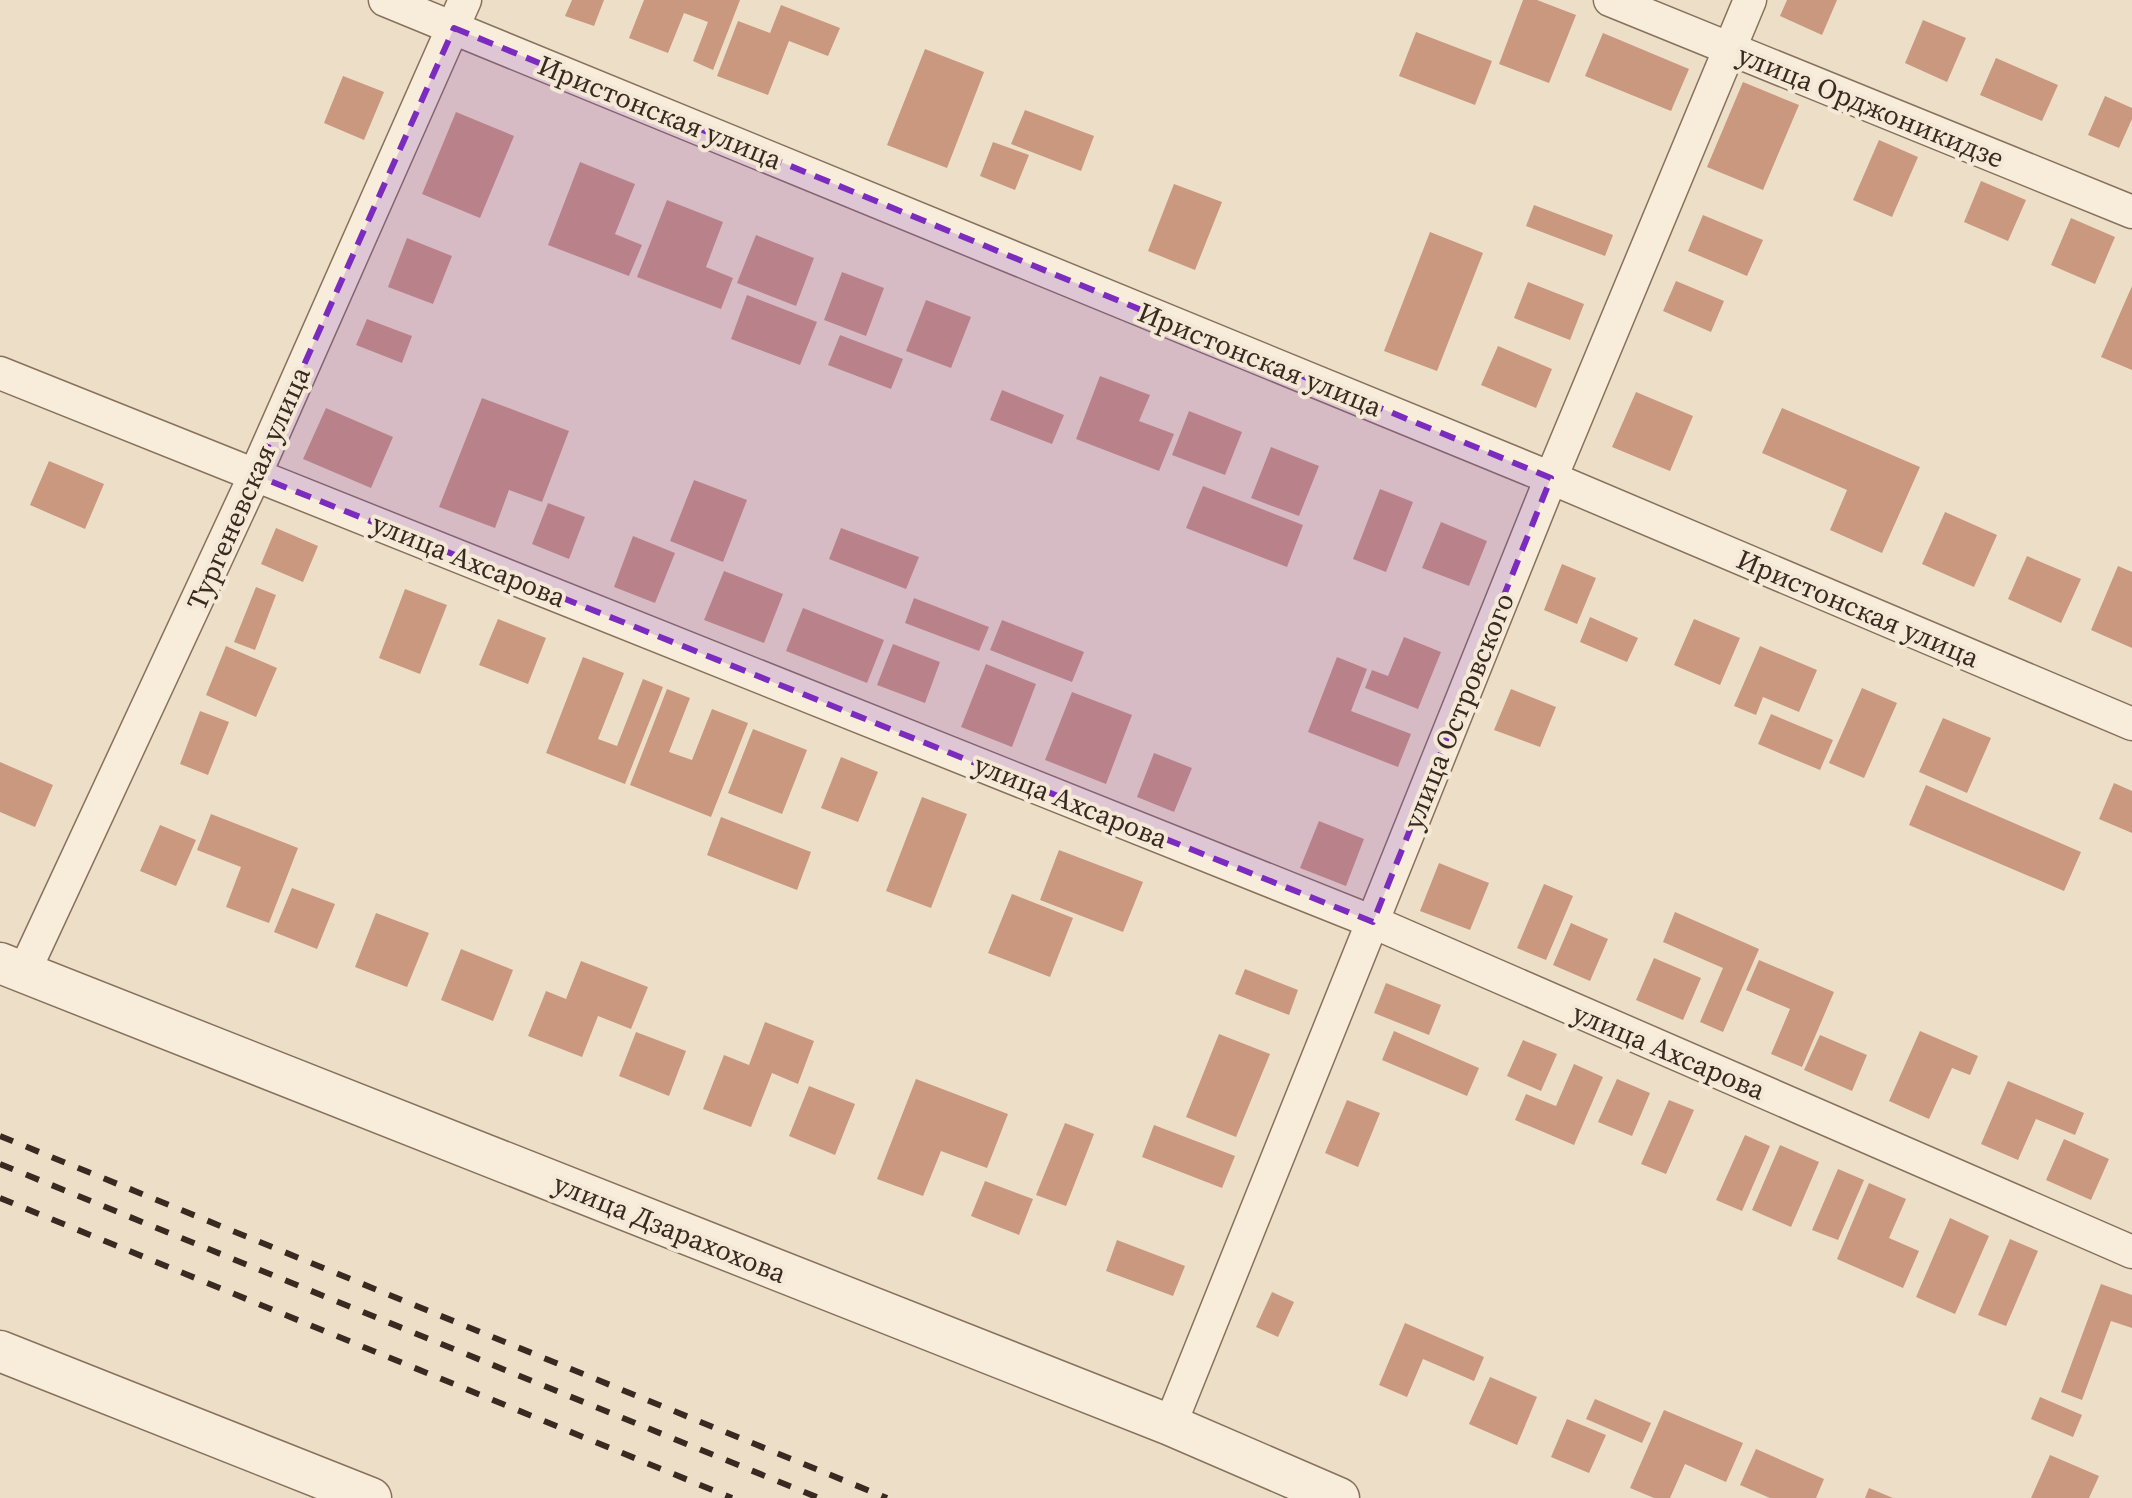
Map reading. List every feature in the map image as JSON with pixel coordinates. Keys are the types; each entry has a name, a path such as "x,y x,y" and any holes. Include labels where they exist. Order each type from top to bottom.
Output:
{"street":[{"name":"Иристонская улица","path":"385,0 460,14 2132,724"},
{"name":"улица Орджоникидзе","path":"1610,0 2132,212"},
{"name":"улица Островского","path":"1170,1425 1551,478 1750,0"},
{"name":"Тургеневская улица","path":"12,968 255,475 460,14"},
{"name":"улица Ахсарова","path":"0,373 1373,922 2132,1252"},
{"name":"улица Дзарахохова","path":"12,968 1170,1425 1339,1498"},
{"path":"0,1351 371,1498"}],"highlighted area":[{"path":"454,28 1551,478 1373,922 255,475"}],"building":[{"path":"572,0 604,0 594,26 565,16"},
{"path":"644,0 740,0 713,70 693,61 708,22 684,13 668,53 629,38"},
{"path":"1523,0 1537,0 1576,15 1549,83 1499,64"},
{"path":"1787,0 1837,0 1822,35 1780,16"},
{"path":"781,5 840,28 828,56 789,41 768,95 717,76 738,21 770,33"},
{"path":"1923,20 1966,38 1947,82 1905,63"},
{"path":"1416,32 1492,61 1475,105 1399,76"},
{"path":"1603,33 1689,69 1671,111 1585,76"},
{"path":"925,49 984,72 947,168 887,145"},
{"path":"1996,58 2058,85 2042,121 1980,95"},
{"path":"343,76 384,92 364,140 324,123"},
{"path":"1743,82 1799,105 1763,190 1707,167"},
{"path":"2105,96 2132,108 2132,119 2119,148 2088,135"},
{"path":"1025,110 1094,136 1081,171 1011,144"},
{"path":"456,112 514,136 480,218 422,194"},
{"path":"1879,140 1918,157 1892,217 1853,200"},
{"path":"993,142 1029,155 1015,190 980,176"},
{"path":"580,162 635,184 615,234 642,245 629,276 548,245"},
{"path":"1981,181 2026,200 2008,241 1964,222"},
{"path":"1174,184 1222,202 1195,270 1148,251"},
{"path":"667,200 723,222 706,267 733,278 721,309 637,277"},
{"path":"1534,205 1613,235 1605,256 1526,226"},
{"path":"1703,215 1763,240 1747,276 1688,251"},
{"path":"2071,218 2115,237 2095,284 2051,265"},
{"path":"1430,232 1483,253 1437,371 1384,351"},
{"path":"756,235 814,258 796,306 737,283"},
{"path":"407,238 452,256 433,304 388,287"},
{"path":"842,272 884,288 866,336 824,320"},
{"path":"1676,281 1724,301 1711,332 1663,311"},
{"path":"1528,282 1584,304 1570,340 1514,318"},
{"path":"2132,286 2132,370 2101,357"},
{"path":"747,295 817,322 800,365 731,339"},
{"path":"926,300 971,317 951,368 906,351"},
{"path":"367,319 412,336 402,363 356,345"},
{"path":"840,335 903,359 891,389 828,365"},
{"path":"1498,346 1552,369 1536,408 1481,385"},
{"path":"1100,376 1150,395 1139,421 1174,434 1159,471 1076,439"},
{"path":"1002,390 1064,415 1052,444 990,420"},
{"path":"1636,392 1693,416 1670,471 1612,447"},
{"path":"482,398 569,431 542,502 509,490 495,528 439,507"},
{"path":"326,408 393,437 371,488 303,459"},
{"path":"1782,408 1920,467 1882,553 1830,530 1847,490 1762,453"},
{"path":"1189,411 1242,432 1225,475 1172,455"},
{"path":"1271,447 1319,466 1299,516 1251,498"},
{"path":"49,461 104,484 85,529 30,505"},
{"path":"694,480 747,500 723,562 670,541"},
{"path":"1203,486 1303,525 1287,567 1186,528"},
{"path":"1380,489 1413,502 1386,572 1353,559"},
{"path":"548,503 585,517 569,559 532,544"},
{"path":"1945,512 1997,535 1974,587 1922,564"},
{"path":"1441,522 1487,541 1469,586 1422,568"},
{"path":"276,528 318,546 303,582 261,564"},
{"path":"841,528 919,557 906,589 829,559"},
{"path":"633,536 675,553 655,603 614,587"},
{"path":"2027,556 2081,579 2061,623 2008,599"},
{"path":"1562,564 1596,578 1577,624 1544,610"},
{"path":"2118,566 2132,572 2132,648 2091,630"},
{"path":"724,571 783,594 764,643 704,620"},
{"path":"256,587 276,595 255,650 234,642"},
{"path":"405,589 447,605 420,674 379,658"},
{"path":"914,598 989,627 979,651 905,623"},
{"path":"803,608 884,640 867,683 786,651"},
{"path":"1590,617 1638,638 1627,662 1580,642"},
{"path":"498,619 546,638 528,684 479,665"},
{"path":"1694,619 1740,638 1720,685 1674,665"},
{"path":"1002,620 1084,652 1072,682 990,650"},
{"path":"1404,637 1441,652 1418,709 1365,688 1372,670 1388,676"},
{"path":"893,644 940,662 925,703 877,685"},
{"path":"226,646 277,668 256,717 206,695"},
{"path":"1760,646 1817,670 1799,712 1763,697 1756,715 1734,706"},
{"path":"583,657 624,673 598,739 617,746 643,679 663,687 625,784 546,753"},
{"path":"1337,657 1367,669 1351,711 1411,734 1398,767 1308,732"},
{"path":"986,664 1036,684 1012,747 961,727"},
{"path":"1862,688 1897,703 1864,778 1829,763"},
{"path":"667,689 690,698 669,752 692,760 712,709 748,723 711,817 630,785"},
{"path":"1511,689 1556,707 1540,747 1494,730"},
{"path":"1072,692 1132,715 1106,784 1045,760"},
{"path":"200,711 229,722 208,775 180,764"},
{"path":"1771,714 1833,740 1820,770 1758,744"},
{"path":"1943,718 1991,738 1967,793 1919,772"},
{"path":"753,729 807,750 782,814 728,793"},
{"path":"1154,753 1192,768 1174,812 1137,797"},
{"path":"841,757 878,772 858,822 821,808"},
{"path":"0,762 53,785 35,827 0,812"},
{"path":"2114,783 2132,791 2132,833 2099,819"},
{"path":"1926,785 2081,852 2064,891 1909,825"},
{"path":"922,797 967,814 931,908 886,891"},
{"path":"211,814 298,848 269,923 226,907 241,867 197,850"},
{"path":"721,817 811,852 797,890 707,855"},
{"path":"1319,821 1364,839 1346,886 1300,868"},
{"path":"160,825 196,840 176,886 140,871"},
{"path":"1059,850 1143,882 1123,932 1040,900"},
{"path":"1439,863 1489,883 1470,930 1420,911"},
{"path":"1544,884 1573,896 1546,960 1517,948"},
{"path":"292,888 335,904 317,949 274,932"},
{"path":"1012,894 1073,918 1050,977 988,953"},
{"path":"1675,912 1759,949 1723,1032 1700,1022 1723,968 1663,942"},
{"path":"376,913 429,933 407,987 355,967"},
{"path":"1571,923 1608,939 1590,981 1553,965"},
{"path":"461,949 513,970 493,1021 441,1000"},
{"path":"1654,958 1701,978 1683,1020 1636,1000"},
{"path":"1759,960 1834,992 1802,1067 1771,1054 1790,1009 1746,990"},
{"path":"581,961 648,987 631,1029 598,1016 582,1057 528,1036 546,991 566,999"},
{"path":"1245,969 1298,990 1289,1015 1235,994"},
{"path":"1386,983 1441,1005 1429,1035 1374,1013"},
{"path":"765,1022 814,1041 798,1084 772,1073 751,1127 703,1109 724,1055 749,1065"},
{"path":"1394,1031 1479,1068 1467,1096 1382,1060"},
{"path":"1920,1031 1978,1056 1970,1075 1952,1068 1929,1119 1889,1101"},
{"path":"636,1032 686,1051 669,1096 619,1076"},
{"path":"1219,1034 1270,1054 1236,1137 1186,1117"},
{"path":"1820,1035 1867,1055 1852,1091 1804,1070"},
{"path":"1523,1040 1557,1054 1541,1091 1507,1076"},
{"path":"1574,1064 1603,1077 1574,1145 1515,1120 1526,1094 1556,1106"},
{"path":"916,1079 1008,1114 987,1168 941,1151 923,1196 877,1179"},
{"path":"1617,1079 1650,1093 1632,1136 1598,1122"},
{"path":"2008,1081 2084,1113 2075,1135 2036,1119 2018,1160 1981,1144"},
{"path":"809,1086 855,1104 835,1155 789,1136"},
{"path":"1347,1100 1380,1113 1358,1167 1325,1153"},
{"path":"1669,1100 1694,1110 1666,1174 1641,1164"},
{"path":"1065,1123 1094,1134 1066,1206 1036,1195"},
{"path":"1154,1125 1235,1156 1222,1188 1142,1157"},
{"path":"1745,1135 1770,1146 1742,1211 1716,1200"},
{"path":"2064,1139 2109,1159 2091,1200 2046,1180"},
{"path":"1780,1145 1819,1162 1791,1227 1752,1210"},
{"path":"1838,1169 1864,1180 1838,1240 1812,1230"},
{"path":"985,1181 1033,1199 1019,1235 971,1216"},
{"path":"1869,1183 1906,1199 1889,1238 1919,1251 1903,1288 1837,1259"},
{"path":"1950,1218 1989,1236 1955,1314 1916,1297"},
{"path":"2010,1239 2038,1251 2006,1326 1978,1315"},
{"path":"1117,1240 1185,1266 1173,1296 1106,1271"},
{"path":"2101,1284 2132,1295 2132,1328 2111,1321 2082,1400 2061,1392"},
{"path":"1272,1292 1294,1302 1278,1337 1256,1327"},
{"path":"1405,1323 1484,1357 1474,1381 1423,1359 1407,1397 1379,1385"},
{"path":"1490,1377 1537,1397 1517,1445 1469,1424"},
{"path":"2040,1397 2082,1415 2073,1437 2031,1419"},
{"path":"1595,1399 1651,1423 1642,1443 1586,1419"},
{"path":"1664,1410 1743,1443 1726,1482 1685,1464 1670,1498 1654,1498 1630,1488"},
{"path":"1567,1419 1606,1435 1589,1473 1551,1457"},
{"path":"1756,1449 1824,1479 1816,1498 1770,1498 1740,1485"},
{"path":"2050,1455 2099,1476 2089,1498 2031,1498"},
{"path":"1869,1488 1893,1498 1865,1498"}],"railway":[{"path":"0,1136 887,1498"},
{"path":"0,1164 819,1498"},
{"path":"0,1198 732,1498"}]}
